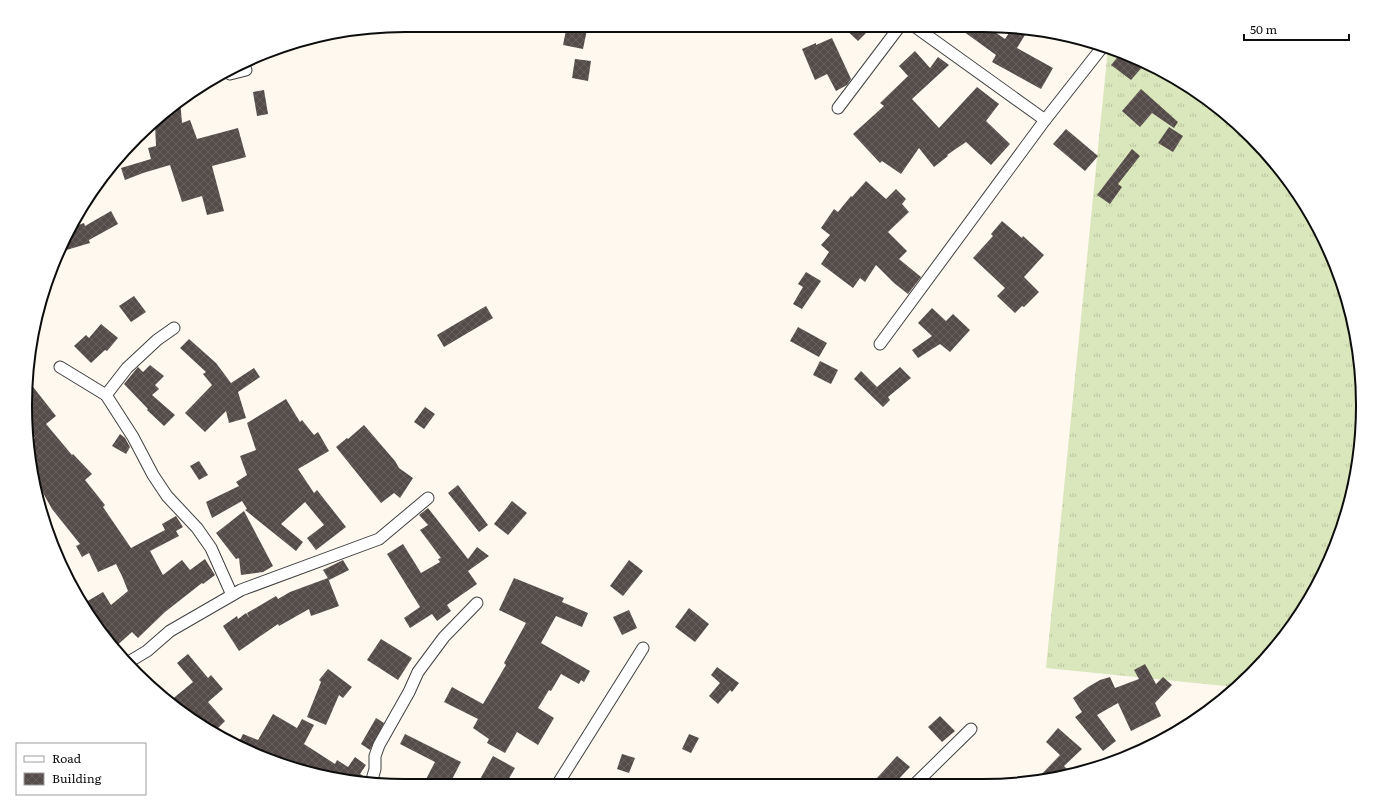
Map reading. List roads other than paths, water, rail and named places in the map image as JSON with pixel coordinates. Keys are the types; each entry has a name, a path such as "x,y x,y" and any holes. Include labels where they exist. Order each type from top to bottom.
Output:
{"street":[{"path":"838,108 895,32"},
{"path":"922,32 1046,120"},
{"path":"880,344 1046,120 1099,51"},
{"path":"238,72 246,70"},
{"path":"106,395 127,368 157,340 174,328"},
{"path":"60,367 106,395 133,437 153,475 168,496 197,528 211,548 232,595"},
{"path":"132,660 147,651 170,631 241,590 379,538 428,498"},
{"path":"373,777 375,769 375,756 379,744 409,692 418,672 444,637 477,603"},
{"path":"561,779 643,648"},
{"path":"920,779 971,729"}]}
